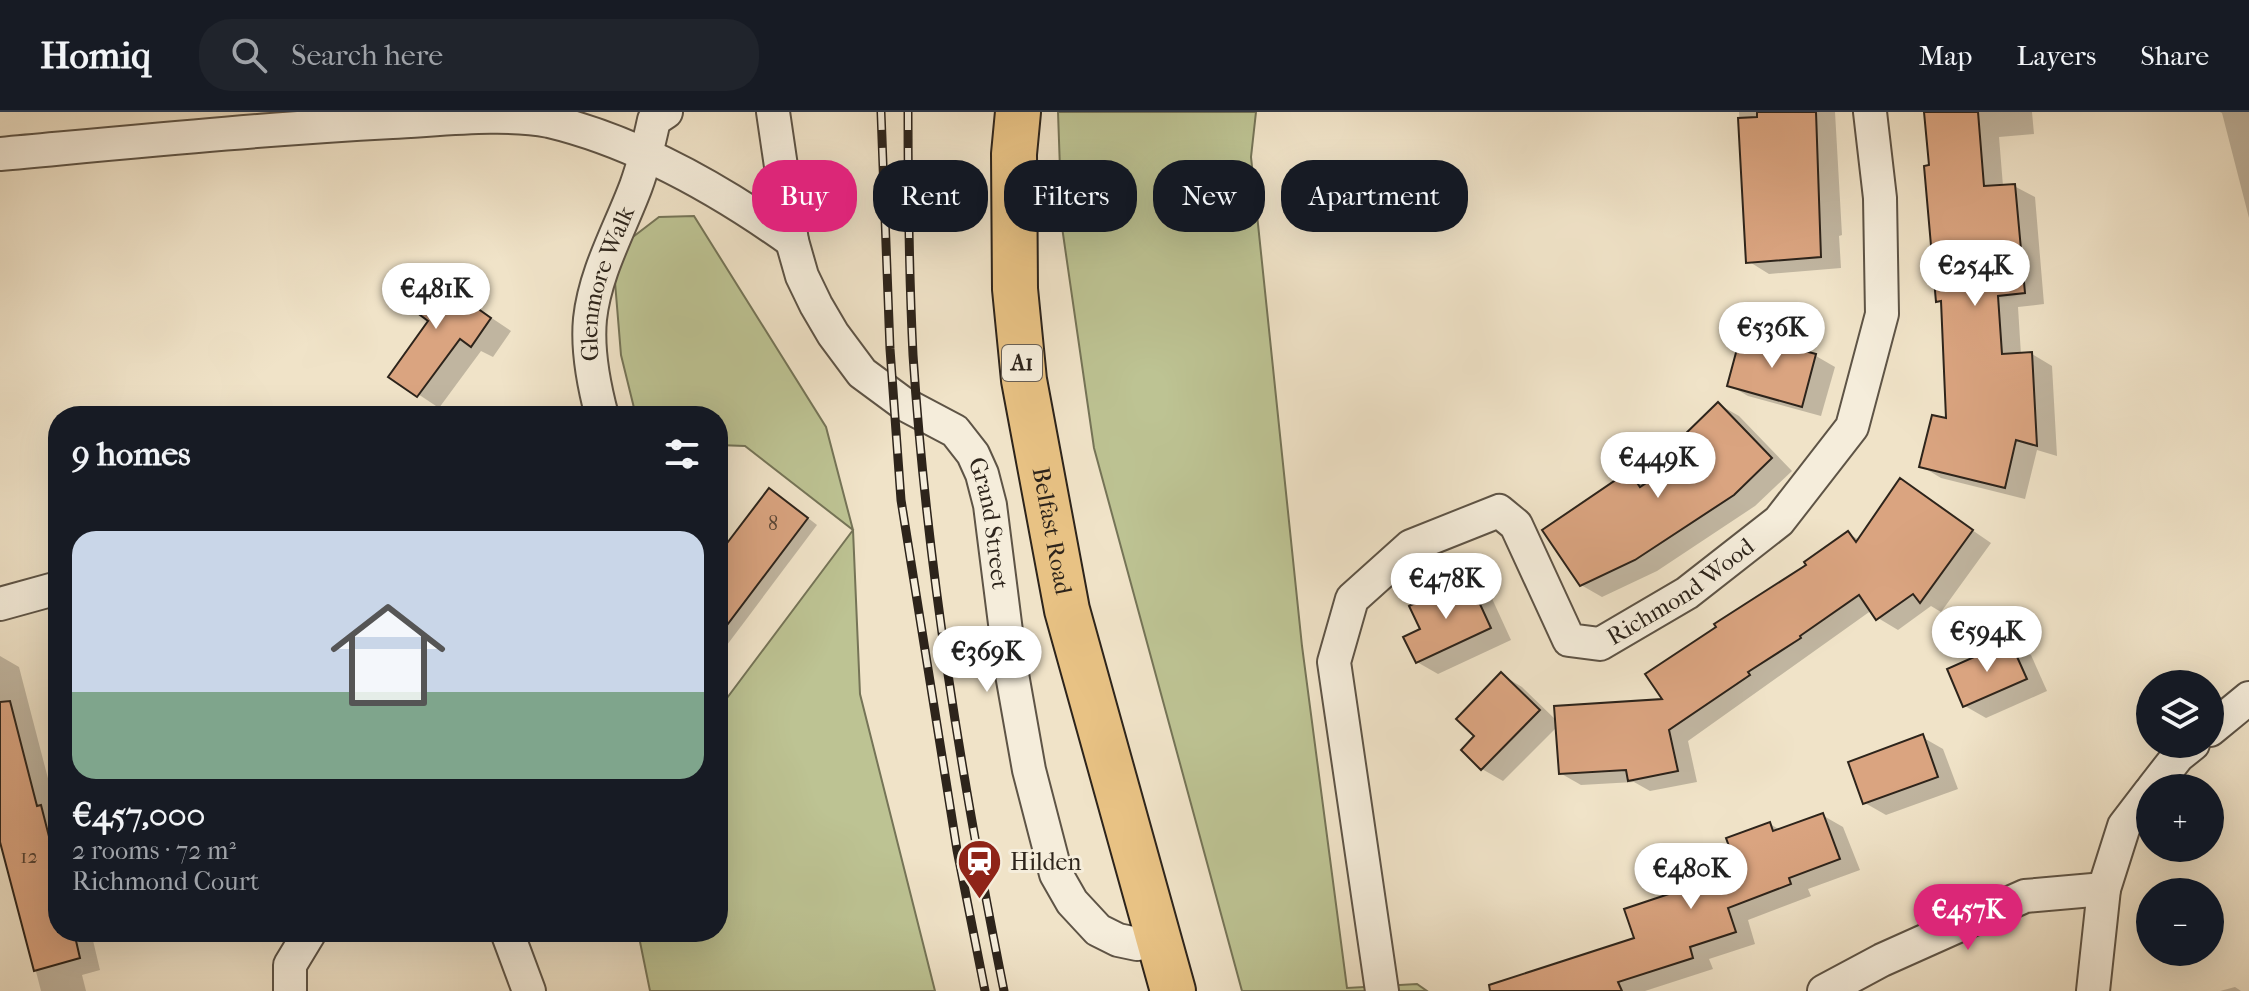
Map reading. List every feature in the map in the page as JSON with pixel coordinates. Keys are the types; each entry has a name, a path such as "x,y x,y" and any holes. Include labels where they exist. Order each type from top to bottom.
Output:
{"highway":[{"name":"Belfast Road","path":"1018,112 1014,154 1015,289 1024,380 1067,610 1158,938"},
{"name":"A1","path":"1158,938 1173,991"}],"street":[{"name":"Glenmore Walk","path":"600,406 592,364 590,320 600,275 647,155 654,120 666,112"},
{"name":"Grand Street","path":"773,112 792,241 802,276 816,305 862,373 904,404 955,431 973,454 982,474 990,505 1010,663 1029,770 1056,874 1072,902 1098,930 1118,940 1137,944 1158,938"},
{"name":"Richmond Wood","path":"1382,991 1334,662 1352,599 1411,546 1499,511 1516,525 1569,640 1600,644 1687,593 1779,521 1852,427 1882,314 1880,198 1870,112"},
{"path":"0,154 226,134 487,117 546,120 647,155 719,192 792,241"},
{"path":"0,604 48,591"},
{"path":"2224,719 2249,698"},
{"path":"2164,774 2176,758"},
{"path":"2093,991 2104,889 2124,826 2136,811"},
{"path":"1824,991 1882,960 2025,896 2104,889"},
{"path":"290,991 290,965 304,942"},
{"path":"511,942 529,991"}],"green space":[{"path":"1058,112 1256,112 1251,160 1153,160 1153,232 1259,232 1302,646 1347,988 1417,984 1427,991 1242,991 1094,448 1063,232 1137,232 1137,160 1060,160"},
{"path":"694,216 826,427 853,530 745,446 728,445 728,406 634,406 621,355 615,282 625,243 659,217"},
{"path":"853,530 860,694 935,991 650,991 640,942 728,942 728,697"}],"building":[{"path":"1757,112 1816,112 1821,257 1746,263 1738,118 1757,117"},
{"path":"1924,112 1978,112 1984,186 2015,184 2025,293 1998,296 2002,354 2032,352 2037,446 2016,440 2005,488 1919,467 1932,415 1946,418 1941,301 1936,302 1924,166 1929,165"},
{"path":"422,269 491,318 471,347 460,339 417,397 388,377 428,321 400,300"},
{"path":"1741,334 1816,354 1802,407 1727,386"},
{"path":"1718,402 1772,458 1734,495 1635,560 1580,586 1542,530 1629,471 1640,487 1691,453 1679,440"},
{"path":"1900,478 1973,530 1920,603 1913,594 1876,620 1859,595 1748,672 1750,675 1669,730 1678,771 1628,781 1626,770 1559,774 1554,706 1662,699 1645,674 1716,627 1714,624 1806,565 1804,562 1848,531 1856,542"},
{"path":"769,488 808,518 728,624 728,542"},
{"path":"1468,578 1491,628 1416,663 1403,637 1420,629 1409,606"},
{"path":"2010,641 2027,679 1963,707 1947,669"},
{"path":"1501,672 1540,710 1481,770 1461,750 1474,736 1456,719"},
{"path":"10,701 37,806 41,805 48,833 48,942 76,942 80,958 34,971 0,842 0,702"},
{"path":"1923,734 1938,777 1863,804 1848,762"},
{"path":"1823,813 1840,859 1789,878 1791,884 1728,908 1736,932 1690,947 1693,958 1618,982 1622,991 1490,991 1489,985 1634,938 1624,909 1738,871 1726,838 1770,822 1773,831"}],"railway":[{"path":"881,112 890,349 901,500 957,850 985,991"},
{"path":"908,112 913,355 927,515 960,754 1004,991"}],"place":[{"name":"Hilden","path":"979,901"}]}
